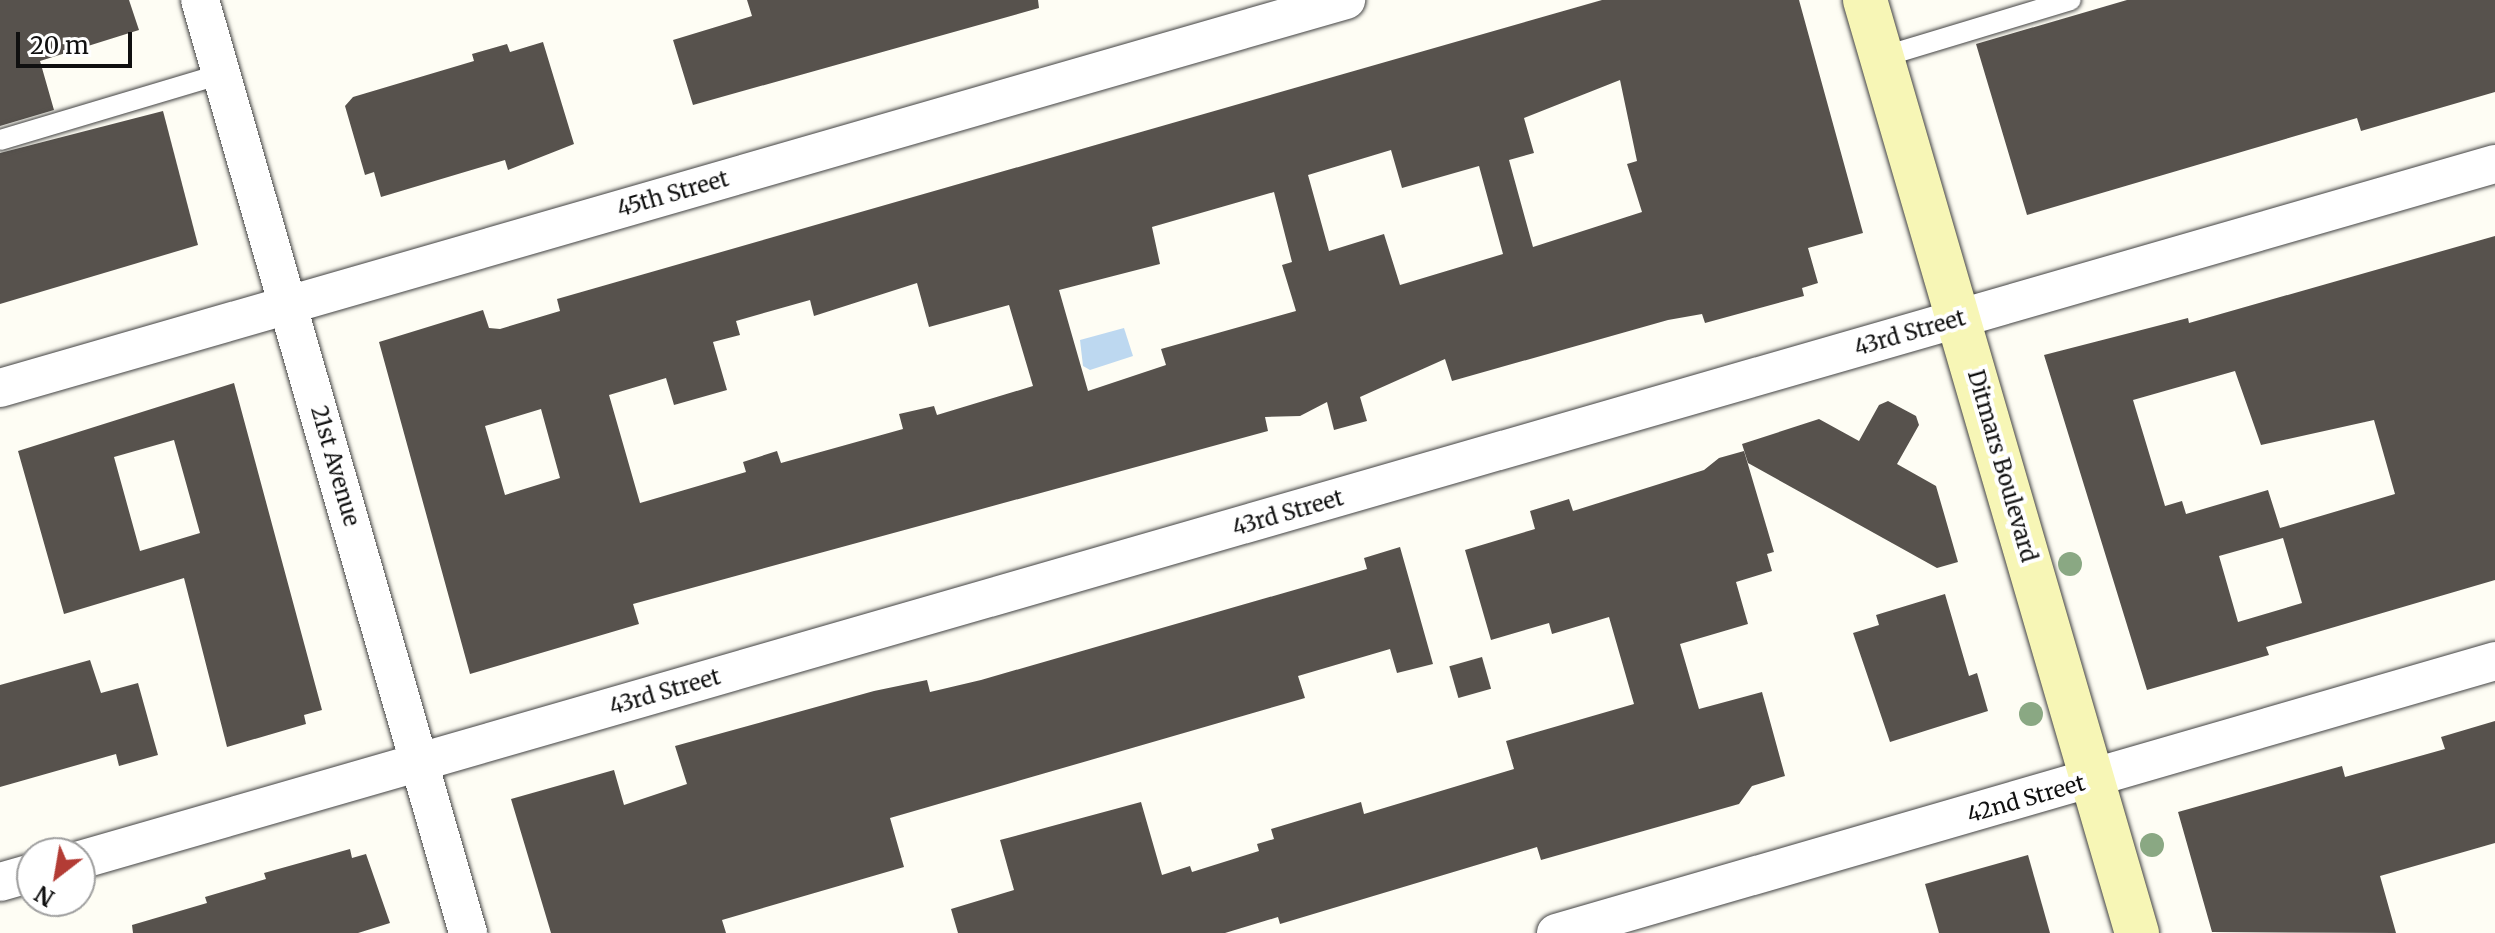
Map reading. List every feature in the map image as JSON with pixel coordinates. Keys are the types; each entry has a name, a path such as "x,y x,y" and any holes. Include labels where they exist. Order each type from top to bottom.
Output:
{"street":[{"name":"21st Avenue","path":"200,0 468,933"},
{"name":"45th Street","path":"0,388 1346,0"},
{"name":"Ditmars Boulevard","path":"1865,0 2137,933"},
{"name":"43rd Street","path":"96,855 2495,164"},
{"name":"42nd Street","path":"1556,933 2495,661"}],"lane":[{"path":"1882,57 2071,0"},
{"path":"0,140 222,74"}],"water":[{"path":"1124,328 1133,356 1090,370 1083,366 1080,340"}],"building":[{"path":"0,0 129,0 139,30 40,61 54,110 0,126"},
{"path":"747,0 1038,0 1039,8 693,105 673,40 752,16"},
{"path":"1602,0 1799,0 1863,233 1808,248 1818,283 1802,288 1804,296 1705,323 1702,314 1668,320 1452,381 1445,359 1360,397 1367,421 1334,430 1327,402 1300,416 1265,417 1268,431 633,604 639,624 470,674 379,342 483,310 489,328 500,329 560,311 557,299","holes":["1620,80 1637,161 1627,164 1642,212 1533,247 1509,160 1534,153 1524,118","1391,150 1402,188 1479,166 1503,254 1400,285 1384,234 1329,251 1308,175","1274,192 1292,262 1282,265 1296,311 1161,349 1166,365 1088,391 1059,290 1160,264 1152,227","917,283 929,327 1009,305 1033,386 937,415 934,406 899,414 903,429 781,463 777,451 743,462 746,472 640,503 609,395 666,378 674,405 727,390 713,342 740,335 736,321 810,300 814,316","541,409 560,478 505,495 485,426"]},
{"path":"2127,0 2495,0 2495,92 2361,131 2357,118 2027,215 1976,44"},
{"path":"543,42 574,144 508,170 505,160 381,197 374,172 365,175 345,106 353,97 474,61 472,54 507,44 510,52"},
{"path":"163,111 198,245 0,304 0,153"},
{"path":"2495,236 2495,580 2266,647 2269,655 2147,690 2044,355 2188,318 2189,323","holes":["2235,371 2261,445 2374,420 2395,494 2280,528 2268,490 2186,514 2182,501 2165,506 2133,400","2283,538 2302,603 2238,622 2219,556"]},
{"path":"234,383 322,710 304,715 306,724 227,747 184,578 64,614 18,451","holes":["174,440 200,533 140,551 114,457"]},
{"path":"1888,401 1916,416 1919,425 1897,464 1936,486 1958,562 1937,568 1748,463 1742,444 1819,419 1859,441 1879,405"},
{"path":"1744,451 1774,552 1767,554 1772,571 1736,582 1748,624 1680,644 1699,709 1762,692 1785,776 1752,786 1739,804 1541,860 1537,847 1280,924 1278,917 1225,933 958,933 951,909 1014,890 1000,840 1141,802 1162,875 1190,866 1192,872 1259,851 1257,844 1274,839 1271,829 1361,802 1364,814 1514,769 1506,741 1634,704 1609,617 1552,634 1549,623 1491,640 1465,550 1535,529 1530,511 1569,499 1573,511 1704,470 1719,458"},
{"path":"1400,547 1433,664 1397,673 1390,649 1298,676 1305,698 890,818 904,867 722,920 726,933 551,933 511,799 614,770 624,805 687,784 675,746 874,691 927,680 930,692 981,680 1367,569 1364,558"},
{"path":"1945,594 1969,676 1977,673 1988,711 1890,742 1853,633 1879,625 1876,615"},
{"path":"1482,657 1491,689 1458,698 1449,666"},
{"path":"90,660 101,693 138,683 158,755 119,766 116,754 0,787 0,685"},
{"path":"2495,721 2495,843 2380,876 2396,933 2212,932 2178,812 2342,766 2345,777 2445,749 2441,737"},
{"path":"350,849 352,858 366,854 390,923 358,933 133,933 132,925 207,903 205,897 266,879 264,873"},
{"path":"2028,855 2050,933 1939,933 1925,884"}]}
